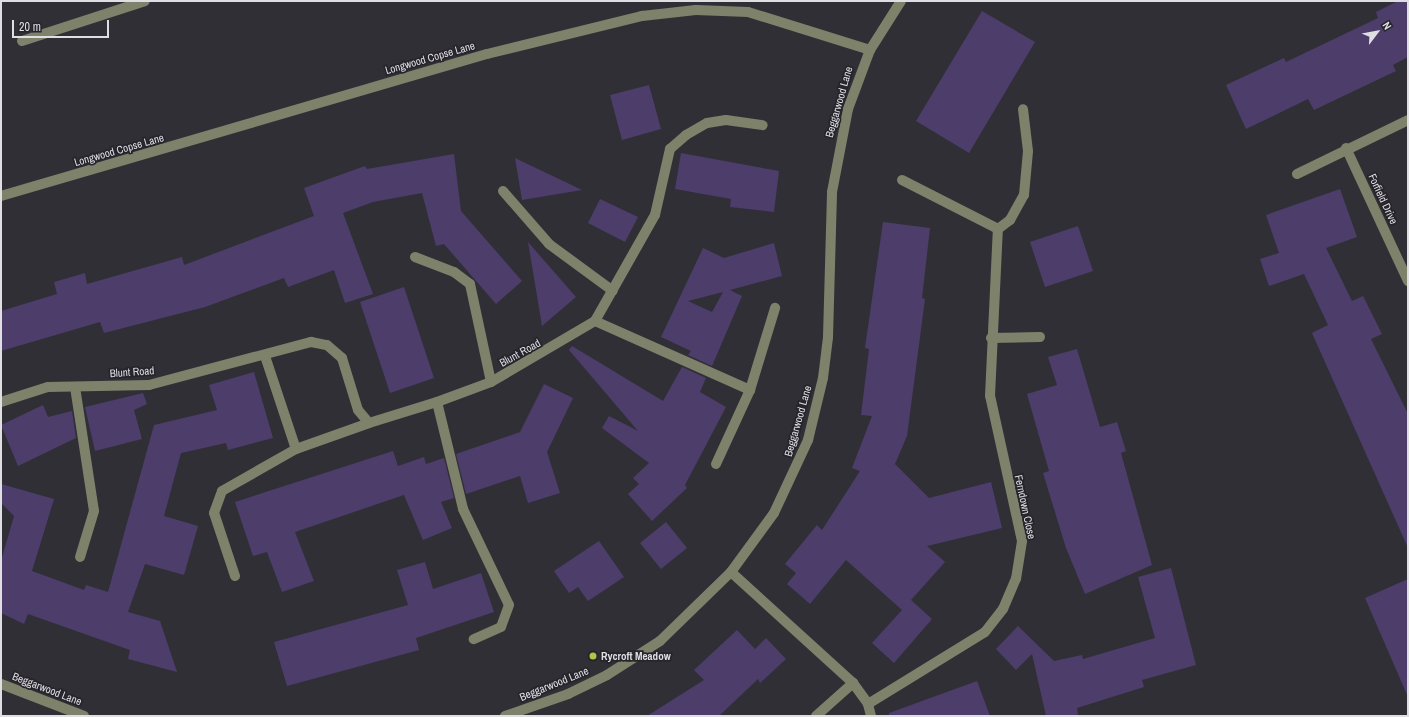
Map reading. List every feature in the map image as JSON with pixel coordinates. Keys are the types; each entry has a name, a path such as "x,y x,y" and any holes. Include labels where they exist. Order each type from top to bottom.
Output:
{"street":[{"path":"22,41 145,1"},
{"name":"Beggarwood Lane","path":"505,716 568,694 636,657 687,618 731,572 774,513 793,478 810,433 823,378 828,336 832,192 848,109 870,50 901,1"},
{"name":"Longwood Copse Lane","path":"1,196 487,54 642,16 696,10 748,12 870,50"},
{"path":"902,180 998,229 1010,220 1024,195 1028,151 1023,109"},
{"name":"Blunt Road","path":"235,576 214,513 215,503 222,491 296,449 369,423 437,402 491,382 595,321 639,246 655,215 670,149 706,123 726,120 763,125"},
{"path":"1297,174 1346,148 1408,120"},
{"name":"Forfield Drive","path":"1346,148 1408,281"},
{"path":"503,191 549,244 613,291"},
{"name":"Ferndown Close","path":"868,704 985,632 1003,610 1016,579 1022,541 990,396 991,338 998,229"},
{"path":"415,257 454,272 470,284 491,382"},
{"path":"716,464 750,390 775,308"},
{"path":"595,321 750,390"},
{"path":"991,338 1040,337"},
{"name":"Blunt Road","path":"1,402 48,387 149,385 265,356 311,342 327,345 342,358 358,410 369,423"},
{"path":"265,356 296,449"},
{"path":"75,387 94,511 80,556"},
{"path":"437,402 463,509 509,605 501,627 474,639"},
{"path":"731,572 853,683 868,704 871,716"},
{"path":"816,716 853,683"},
{"name":"Beggarwood Lane","path":"1,684 84,716"}],"building":[{"path":"1398,1 1408,1 1408,57 1393,65 1396,71 1314,110 1308,99 1246,129 1226,85 1284,58 1286,62 1378,18 1376,12"},
{"path":"982,11 1035,42 969,153 916,121"},
{"path":"649,85 661,129 622,140 610,95"},
{"path":"681,153 779,171 774,212 730,207 731,199 675,189"},
{"path":"454,154 461,211 522,281 496,304 444,244 436,246 422,193 373,202 343,213 373,294 345,303 334,270 288,287 284,278 205,307 104,333 100,322 1,351 1,311 57,294 54,282 85,273 87,284 182,257 184,265 314,216 304,188 365,166 367,169"},
{"path":"515,158 582,190 522,200"},
{"path":"1340,189 1357,237 1326,248 1352,301 1363,296 1382,334 1371,339 1408,414 1408,548 1312,333 1328,325 1304,274 1269,286 1260,259 1279,253 1266,215"},
{"path":"600,199 638,217 625,242 588,223"},
{"path":"883,222 930,228 922,298 925,299 907,436 895,464 929,498 991,482 1002,528 927,546 945,562 911,600 932,619 894,663 872,643 902,610 846,560 810,604 787,584 796,573 785,564 817,525 822,530 860,471 852,468 872,416 861,415 869,349 865,348"},
{"path":"1078,226 1093,271 1045,287 1030,242"},
{"path":"528,242 576,297 542,326"},
{"path":"774,243 782,276 730,290 742,296 712,366 688,355 691,351 661,337 703,248 724,258","holes":["723,292 712,312 688,301"]},
{"path":"404,287 434,378 390,393 360,302"},
{"path":"572,346 663,401 682,367 706,378 700,392 726,407 685,485 687,488 652,521 628,494 639,484 633,478 649,463 602,428 609,416 638,431 569,350"},
{"path":"1077,349 1100,427 1117,422 1126,451 1121,453 1152,565 1085,594 1066,548 1043,473 1049,471 1027,394 1057,385 1048,357"},
{"path":"254,372 273,438 228,450 226,443 181,453 164,516 198,526 184,575 145,564 128,612 160,621 177,672 128,659 130,650 28,614 24,624 1,613 1,561 14,516 1,503 1,484 54,499 32,571 84,590 86,585 108,592 154,425 217,410 209,385"},
{"path":"544,384 573,398 547,452 560,493 528,503 520,476 466,494 456,454 520,432"},
{"path":"143,393 147,404 134,410 142,439 95,451 85,407"},
{"path":"43,405 48,417 72,411 76,438 18,466 1,425"},
{"path":"393,451 398,466 424,457 426,464 444,458 454,498 441,502 452,528 423,540 404,495 295,532 314,581 282,592 267,552 253,556 235,502"},
{"path":"666,522 687,548 661,569 640,543"},
{"path":"599,541 624,577 588,601 578,587 569,593 554,571"},
{"path":"425,562 433,589 481,573 494,612 416,638 419,650 287,686 274,642 408,605 397,570"},
{"path":"1171,568 1196,665 1142,680 1144,687 1077,708 1078,716 1046,716 1032,654 1016,670 996,649 1018,626 1054,661 1082,655 1083,659 1155,638 1138,577"},
{"path":"1408,579 1408,697 1365,598"},
{"path":"737,630 755,649 766,638 786,659 760,683 758,679 719,716 647,716 704,680 694,670"},
{"path":"977,681 990,716 889,716 889,713"}],"place":[{"name":"Rycroft Meadow","path":"593,656"}]}
